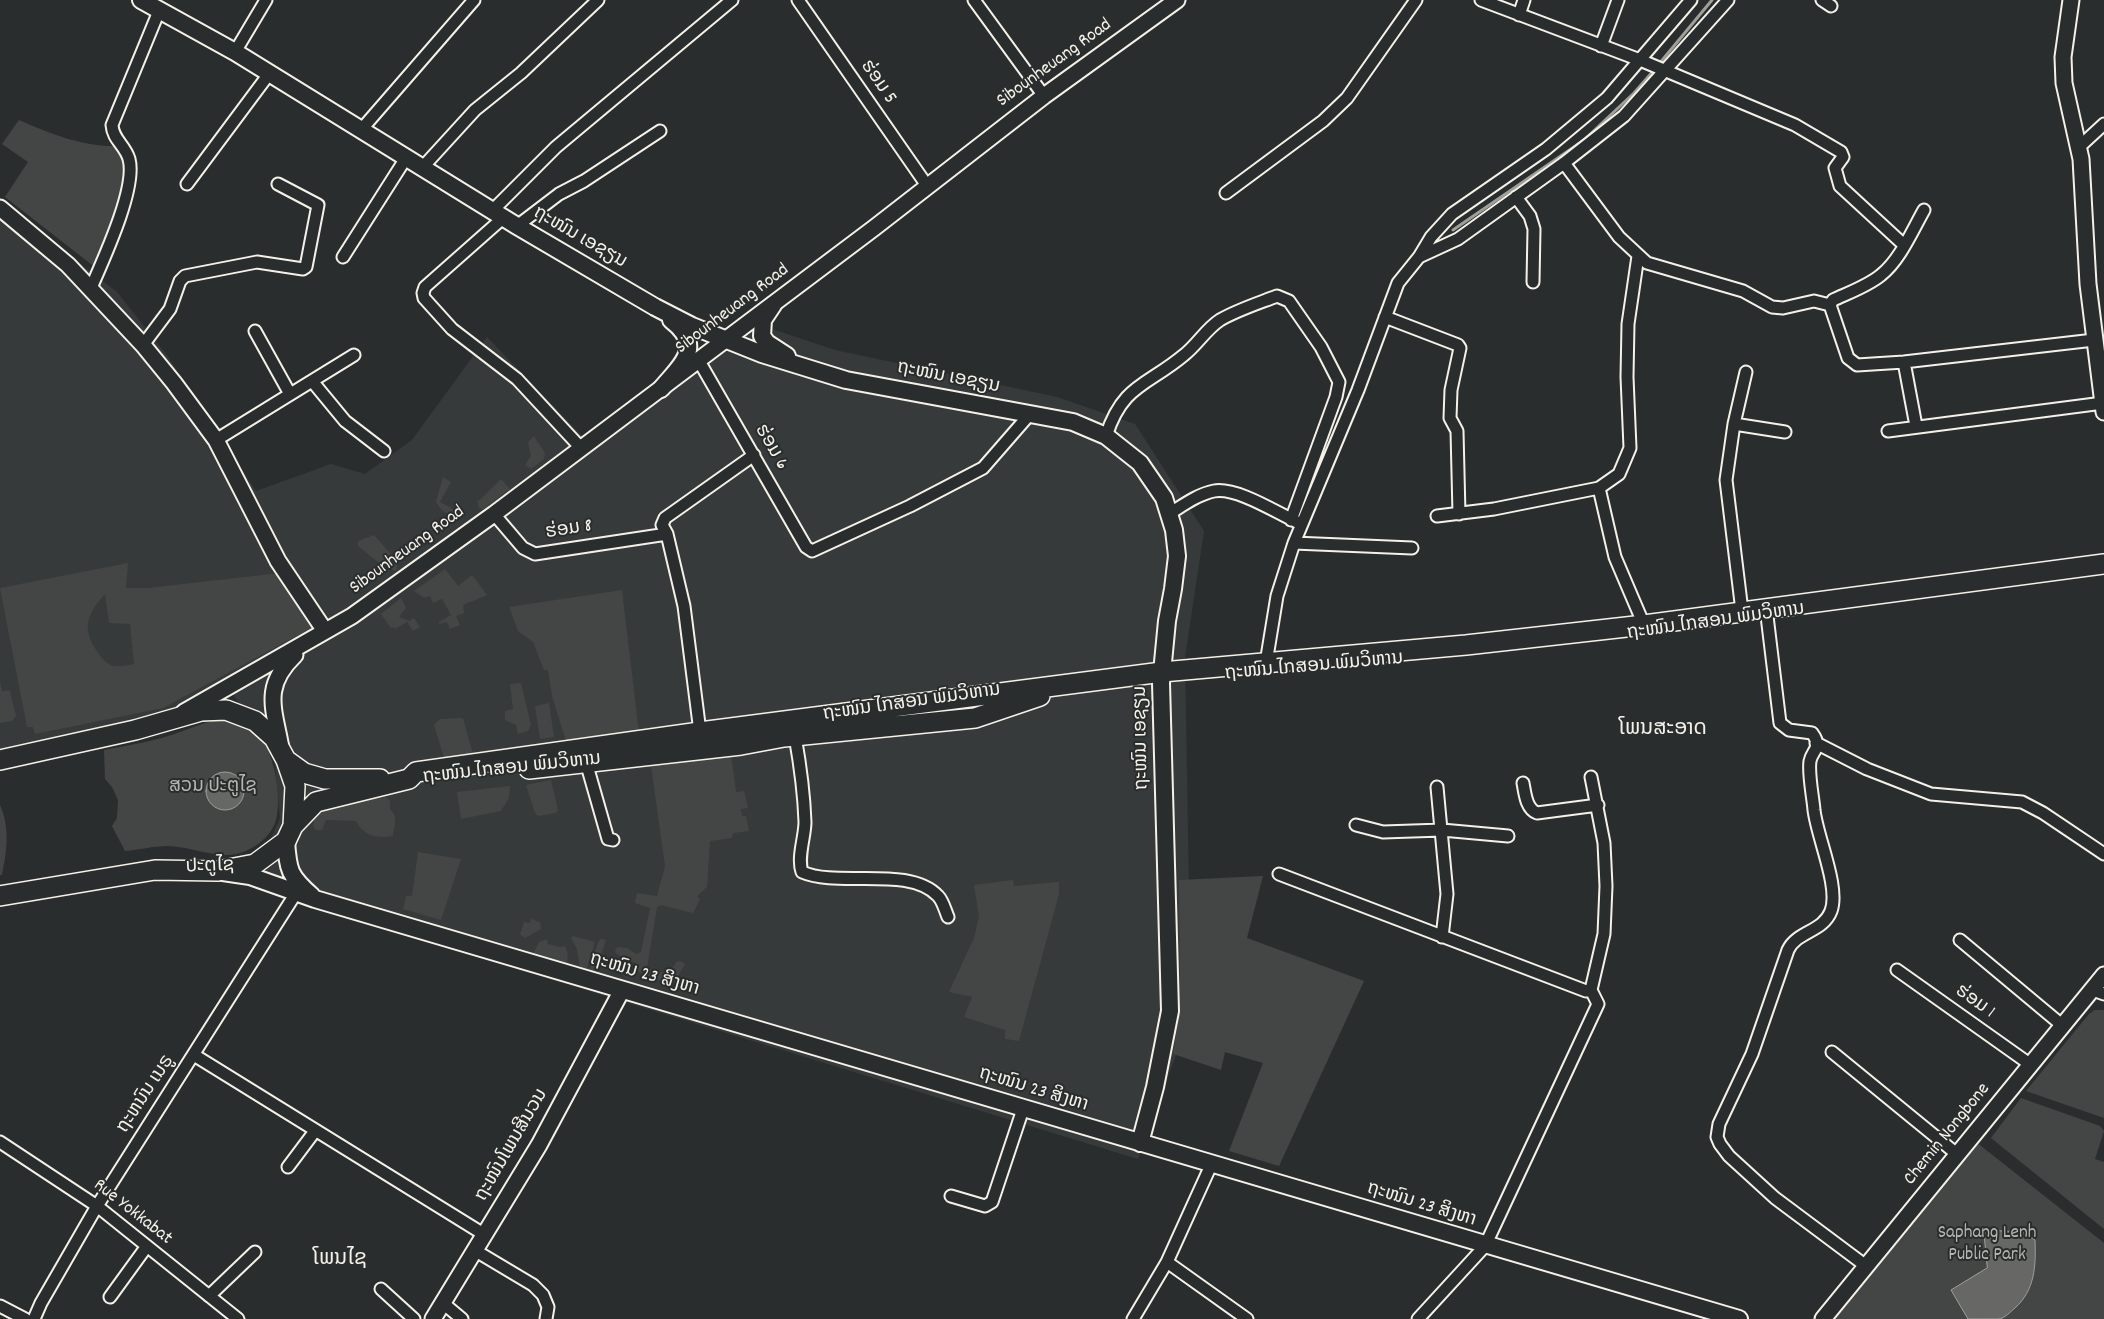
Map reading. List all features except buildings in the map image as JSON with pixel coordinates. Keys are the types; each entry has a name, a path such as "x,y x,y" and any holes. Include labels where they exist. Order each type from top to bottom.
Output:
{"highway":[{"name":"ຖະໜົນ ໄກສອນ ພົມວິຫານ","path":"493,767 586,762 795,736 975,718 1039,696 1266,663 1466,645 1644,625 2104,564"},
{"name":"ຖະໜົນ ໄກສອນ ພົມວິຫານ","path":"409,779 418,782 493,767 700,732 1162,678 1453,655 1647,633 2104,572"},
{"path":"0,760 135,730 201,711 226,710 255,720 274,738 284,754 295,786 290,834"},
{"path":"284,754 304,773 325,779 409,779"},
{"name":"ປະຕູໄຊ","path":"0,896 155,870 218,871 255,864 290,834 305,812 316,802 409,779"}],"main road":[{"name":"ຖະໜົນ ເອຊຽນ","path":"140,0 235,52 504,218 655,307 692,326 806,369 887,388 1074,422 1106,436 1140,463 1164,498 1174,530 1176,556 1173,589 1167,621 1162,678 1170,1011 1140,1143"},
{"path":"774,305 764,320 762,336 775,350 806,369"},
{"path":"655,307 683,332 688,347 684,363 661,389"},
{"name":"ຖະໜົນ 23 ສິງຫາ","path":"290,834 288,868 298,884 315,899"},
{"name":"ຖະໜົນ 23 ສິງຫາ","path":"218,871 250,876 315,899 1023,1109 1212,1163 1485,1246 1739,1319"}],"street":[{"path":"235,52 266,0"},
{"path":"361,130 474,0"},
{"path":"422,168 475,110 521,73 598,0"},
{"path":"581,448 517,379 452,328 424,298 423,293 425,288 504,218 556,147 732,0"},
{"name":"ຮ່ອມ 5","path":"798,0 928,187"},
{"path":"974,0 1044,96"},
{"name":"Sibounheuang Road","path":"173,718 352,616 494,514 774,305 1044,96 1177,0"},
{"path":"1226,193 1323,121 1348,98 1416,0"},
{"path":"1481,0 1640,60 1795,125 1840,152 1843,156 1835,168 1840,186 1904,245"},
{"path":"1519,15 1524,0"},
{"path":"1601,46 1617,0"},
{"path":"1297,522 1398,283 1419,257 1431,237 1452,214 1546,149 1607,98 1691,0"},
{"path":"1419,257 1458,239 1564,163 1624,116 1728,0"},
{"path":"1888,431 1916,426 2103,407 2094,340 2081,159 2064,83 2063,57 2071,0"},
{"path":"91,288 118,228 129,178 129,158 112,133 112,125 159,11"},
{"path":"187,184 269,74"},
{"path":"2078,148 2104,124"},
{"path":"504,218 584,181 660,131"},
{"path":"343,257 406,158"},
{"path":"1564,163 1619,236 1647,264 1743,291 1772,307 1783,308 1814,301 1830,305"},
{"path":"144,345 170,309 180,281 185,276 257,262 303,269 306,267 318,204 278,184"},
{"path":"1516,198 1530,216 1534,229 1533,282"},
{"path":"0,208 50,249 91,288 144,345 216,440 278,561 325,631"},
{"path":"1830,305 1833,300 1879,277 1886,271 1904,245 1924,210"},
{"path":"1437,516 1459,514 1599,488 1619,474 1630,448 1627,377 1628,324 1638,256"},
{"path":"1106,436 1114,414 1123,400 1147,379 1184,355 1220,320 1278,296 1289,301 1304,322 1321,347 1339,382 1297,522 1294,543 1277,596 1266,663"},
{"path":"1830,305 1848,358 1857,365 1904,362 2094,340"},
{"path":"1385,317 1458,344 1460,348 1451,390 1450,418 1457,431 1459,514"},
{"path":"255,331 290,394"},
{"path":"216,440 354,355"},
{"name":"ຮ່ອມ 6","path":"699,361 806,547 812,551 910,506 983,468 1030,414"},
{"path":"1904,362 1916,426"},
{"path":"1742,611 1726,480 1734,424 1746,372"},
{"path":"312,381 345,421 384,451"},
{"path":"1734,424 1785,432"},
{"path":"700,732 684,606 667,534 662,525 665,518 754,455"},
{"path":"1599,488 1615,557 1644,625"},
{"path":"1168,514 1205,494 1224,491 1240,496 1297,522"},
{"name":"ຮ່ອມ 8","path":"494,514 523,548 535,554 667,534"},
{"path":"1294,543 1412,548"},
{"path":"1767,616 1780,723 1789,730 1812,733 1816,743 1816,752 1810,761 1815,816 1833,890 1833,906 1827,919 1821,925 1796,938 1788,950 1752,1054 1719,1124 1717,1137 1729,1156 1776,1198 1866,1266"},
{"name":"Sibounheuang Road","path":"284,754 273,701 275,680 284,665 307,643"},
{"path":"795,736 801,769 805,822 801,854 802,872 821,876 916,882 940,897 948,917"},
{"path":"1816,743 1867,770 1931,794 2022,802 2043,813 2104,854"},
{"path":"586,762 608,839 613,840"},
{"path":"1418,1319 1485,1246 1598,1004 1591,990 1604,925 1604,843 1592,777"},
{"path":"1523,783 1528,805 1532,811 1537,813 1598,805"},
{"path":"1437,787 1447,894 1442,938"},
{"path":"1356,825 1383,832 1442,830 1508,836"},
{"path":"1279,874 1442,938 1586,991 1591,990"},
{"name":"ຖະຫນົນ ເນຣູ","path":"34,1319 41,1303 97,1206 296,893"},
{"path":"1960,940 2064,1026"},
{"name":"ຮ່ອມ 1","path":"1897,970 2031,1065"},
{"name":"Chemin Nongbone","path":"1823,1319 2031,1065 2064,1026 2098,992 2104,975"},
{"name":"ຖະໜົນໂພນສີນວນ","path":"434,1319 539,1145 622,990"},
{"path":"1832,1052 1958,1155"},
{"path":"194,1054 485,1235"},
{"path":"951,1196 985,1206 992,1202 1023,1109"},
{"path":"288,1167 315,1131"},
{"name":"Rue Yokkabat","path":"0,1142 97,1206 238,1319"},
{"path":"1133,1319 1167,1262 1212,1163"},
{"path":"110,1297 147,1246"},
{"path":"476,1251 537,1288 548,1307 546,1319"},
{"path":"209,1296 255,1252"},
{"path":"1167,1262 1247,1319"},
{"path":"381,1289 414,1319"},
{"path":"443,1303 462,1319"},
{"path":"0,1306 25,1319"}],"shaded area":[{"path":"0,202 117,292 166,354 256,491 331,464 365,474 412,440 487,337 583,437 476,518 751,322 835,350 1057,397 1135,424 1204,531 1185,657 1191,1014 1138,1159 263,891 270,841 280,818 274,754 228,687 170,713 0,753"},
{"path":"225,772 239,777 244,791 239,805 225,810 211,805 206,791 211,777"},
{"path":"1984,1230 2024,1232 2035,1240 2033,1277 2022,1301 2005,1316 1999,1319 1968,1319 1951,1290 1987,1268"}],"green space":[{"path":"19,120 78,142 116,146 126,163 115,225 96,268 5,197 28,162 2,144"},
{"path":"534,436 545,453 544,459 531,469 525,465 531,456 528,442"},
{"path":"443,477 451,482 440,502 456,511 455,514 449,514 444,511 436,502"},
{"path":"501,479 510,489 483,509 479,508 477,499 479,501"},
{"path":"374,535 397,561 397,569 395,571 378,562 358,546 358,541"},
{"path":"128,563 126,588 148,588 280,573 315,626 163,708 35,734 33,727 27,727 0,588","holes":["105,594 109,623 130,624 134,664 114,666 105,662 93,645 88,630 88,623 94,609"]},
{"path":"445,569 458,586 472,575 487,595 463,605 464,613 456,616 460,625 450,629 447,622 439,624 439,622 451,615 442,599 433,603 430,596 424,598 414,591"},
{"path":"622,590 639,733 567,744 552,696 548,670 544,670 533,642 518,631 509,607"},
{"path":"401,598 406,608 399,617 409,621 414,618 420,627 413,631 407,622 395,629 394,627 391,628 381,614"},
{"path":"0,682 2,691 10,691 16,716 12,721 0,723"},
{"path":"521,683 531,725 528,731 518,734 516,725 505,720 505,711 513,709 510,684"},
{"path":"549,703 554,737 540,739 535,706"},
{"path":"463,718 473,754 444,758 434,725 440,719"},
{"name":"ສວນ ປະຕູໄຊ","path":"225,719 254,732 260,737 269,751 278,791 277,817 272,830 256,846 242,853 219,855 182,847 167,846 125,851 112,826 117,818 118,800 112,787 105,779 104,750 142,743 173,735 208,722"},
{"path":"731,754 736,792 744,791 748,808 741,809 742,816 746,816 749,831 733,833 732,838 710,841 707,887 697,896 700,899 693,913 661,905 657,907 647,968 667,972 676,962 680,961 685,964 674,983 670,985 637,971 637,964 615,952 617,947 627,948 636,954 641,952 650,908 635,903 637,893 657,896 665,866 651,766"},
{"path":"551,780 558,810 556,813 538,816 535,813 526,785"},
{"path":"510,786 509,798 501,811 461,819 457,792"},
{"path":"386,797 390,801 390,809 395,818 393,836 376,837 363,830 356,821 326,820 322,830 316,830 313,826 316,812 323,807"},
{"path":"0,805 7,839 2,875 0,875"},
{"path":"418,852 461,859 441,920 403,909 406,896 412,896"},
{"path":"1263,876 1247,938 1364,981 1279,1166 1229,1151 1263,1063 1225,1052 1221,1070 1173,1054 1180,1009 1179,880"},
{"path":"1013,880 1014,886 1059,882 1059,894 1019,1041 1005,1039 1005,1030 964,1017 972,997 949,992 974,938 979,917 974,885"},
{"path":"531,919 540,922 541,929 525,938 520,934 524,922 530,923"},
{"path":"573,936 595,942 587,968 590,969 598,942 601,939 606,940 595,973 580,968 577,949 571,938"},
{"path":"547,939 548,944 560,947 565,946 568,954 567,964 533,954 539,942"},
{"path":"2095,1010 2104,1010 2104,1118 2026,1091 2089,1014"},
{"path":"2021,1098 2100,1126 2104,1131 2095,1159 2104,1162 2104,1229 1991,1138"},
{"name":"Saphang Lenh Public Park","path":"1976,1142 2104,1243 2104,1319 1831,1319"}],"waterway":[{"path":"1659,64 1712,0"},
{"path":"1453,230 1584,140 1634,93 1655,69"}],"district":[{"name":"ໂພນສະອາດ","path":"1663,731"},
{"name":"ໂພນໄຊ","path":"340,1261"}]}
